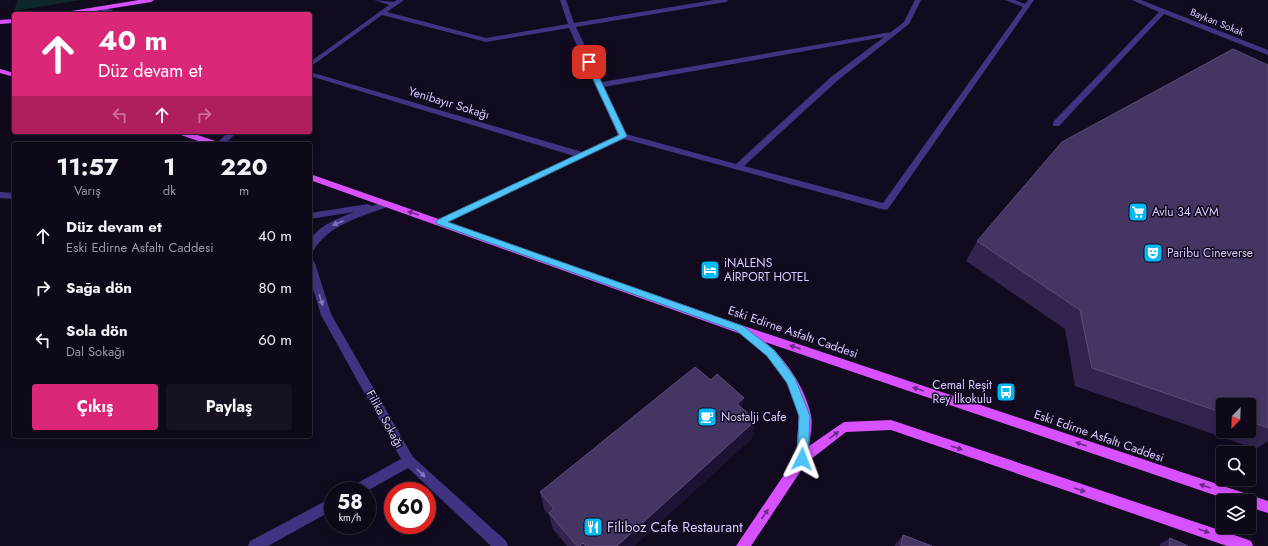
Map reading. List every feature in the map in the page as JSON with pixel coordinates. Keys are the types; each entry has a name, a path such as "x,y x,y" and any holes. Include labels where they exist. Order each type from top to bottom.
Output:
{"main road":[{"path":"80,12 151,0"},
{"path":"0,22 12,21"},
{"path":"0,71 12,74"},
{"path":"187,134 209,142"},
{"name":"Eski Edirne Asfaltı Caddesi","path":"312,178 740,329 1268,507"},
{"path":"740,329 771,353 792,381 805,416 802,459"},
{"path":"743,546 802,459 844,427 891,425 1246,546"}],"street":[{"path":"377,0 394,4"},
{"path":"312,64 401,0"},
{"path":"563,0 572,27 623,136"},
{"path":"381,13 486,40 572,27 726,0"},
{"path":"738,167 834,79 907,23 918,0"},
{"path":"440,222 623,136 885,207 1028,3 1008,0"},
{"name":"Baykan Sokak","path":"1135,0 1268,53"},
{"path":"102,9 111,12"},
{"path":"1056,124 1163,11"},
{"path":"600,86 895,33"},
{"name":"Yenibayır Sokağı","path":"312,75 582,155"},
{"path":"222,142 232,134"},
{"path":"0,195 12,196"},
{"path":"312,216 387,204"},
{"path":"312,243 313,240 329,227 387,204"},
{"name":"Filika Sokağı","path":"312,270 326,315 409,461 501,546"},
{"path":"371,482 409,461"},
{"path":"255,546 324,508"}],"green space":[{"path":"18,0 81,0 14,11"}],"building":[{"name":"Avlu 34 AVM","path":"1233,49 1268,65 1268,428 1256,424 1256,398 1216,398 1216,411 1092,368 1080,310 977,241 1062,142"},
{"path":"695,367 711,380 717,374 744,398 737,404 756,420 617,546 586,546 583,543 580,546 577,546 549,513 554,509 540,492"},
{"path":"903,535 932,546 901,546"},
{"path":"1170,538 1188,546 1169,546"}],"place":[{"name":"Avlu 34 AVM","path":"1138,212"},
{"name":"Paribu Cineverse","path":"1153,253"},
{"name":"iNALENS AİRPORT HOTEL","path":"710,270"},
{"name":"Cemal Reşit Rey İlkokulu","path":"1006,392"},
{"name":"Nostalji Cafe","path":"707,417"},
{"name":"Filiboz Cafe Restaurant","path":"593,527"}],"route":[{"path":"589,62 623,136 440,222 740,329 771,353 792,381 805,416 802,459"}]}
